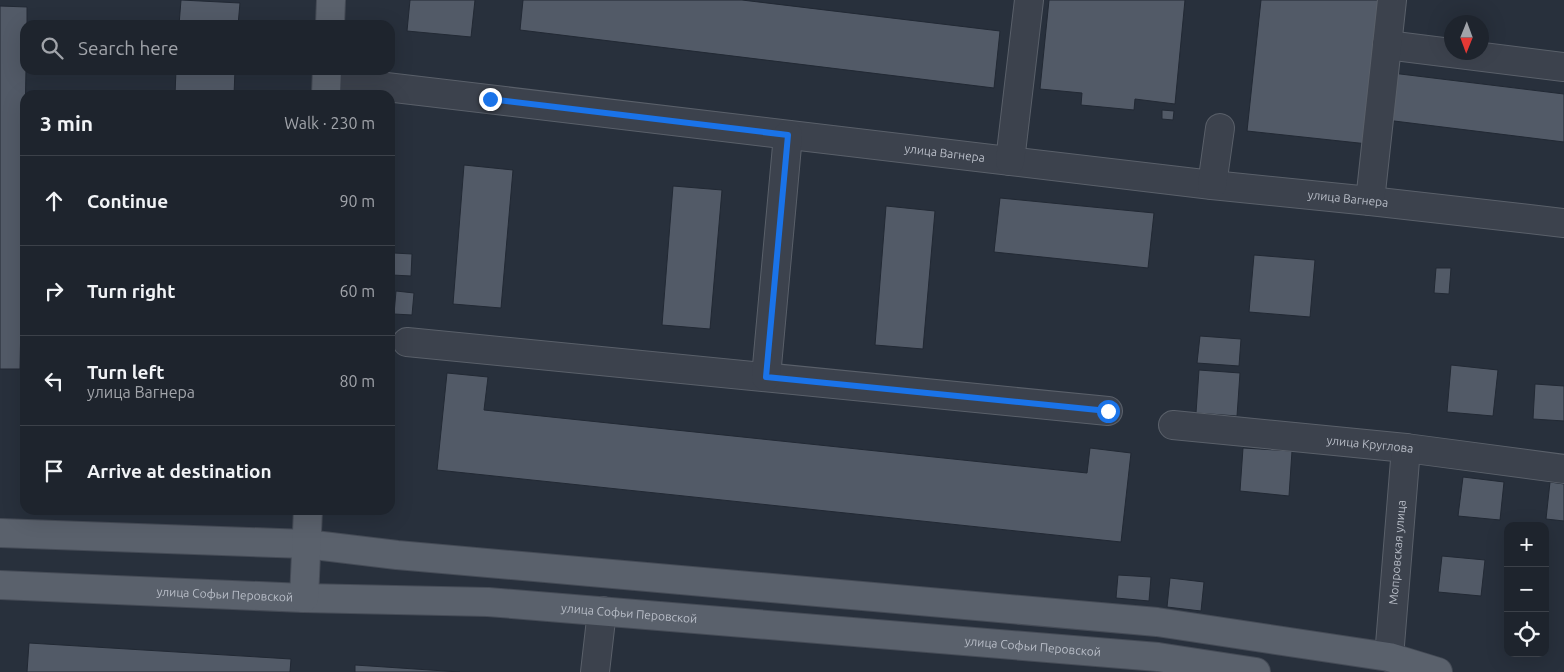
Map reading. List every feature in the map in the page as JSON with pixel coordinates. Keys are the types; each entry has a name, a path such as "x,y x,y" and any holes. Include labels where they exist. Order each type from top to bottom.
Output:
{"main road":[{"path":"330,20 331,0"},
{"path":"304,598 308,515"},
{"path":"0,533 306,544 397,555 1157,622 1389,657 1438,672"},
{"name":"улица Софьи Перовской","path":"0,585 304,598 488,602 1158,657 1256,672"}],"street":[{"path":"1010,161 1029,0"},
{"path":"1370,201 1392,0"},
{"path":"1387,45 1564,67"},
{"name":"улица Вагнера","path":"327,82 1212,185 1564,223"},
{"path":"1212,185 1220,128"},
{"path":"766,377 788,135"},
{"path":"406,342 1108,411"},
{"name":"улица Круглова","path":"1174,425 1406,448 1564,469"},
{"name":"Мопровская улица","path":"1389,657 1406,448"},
{"path":"595,672 602,612"}],"building":[{"path":"181,0 240,3 238,20 179,20"},
{"path":"410,0 475,0 471,37 407,31"},
{"path":"523,0 742,0 1000,31 994,88 520,30"},
{"path":"1049,0 1185,0 1175,104 1135,99 1134,110 1081,105 1082,93 1040,89"},
{"path":"1261,0 1384,0 1368,144 1247,131"},
{"path":"0,6 27,7 27,20 20,20 20,75 26,75 26,90 20,90 20,369 0,369"},
{"path":"1392,73 1564,94 1564,142 1386,120"},
{"path":"176,75 235,75 234,90 175,90"},
{"path":"1162,110 1174,111 1173,120 1162,119"},
{"path":"464,165 513,170 501,308 453,304"},
{"path":"673,186 722,190 710,329 662,325"},
{"path":"1000,198 1154,213 1148,268 994,252"},
{"path":"886,206 935,211 923,349 875,345"},
{"path":"395,253 412,254 411,276 395,275"},
{"path":"1254,255 1315,260 1310,317 1249,312"},
{"path":"1436,268 1451,268 1449,294 1434,293"},
{"path":"396,291 414,293 412,315 395,314"},
{"path":"1200,336 1241,339 1239,366 1197,363"},
{"path":"1451,365 1498,370 1493,416 1447,412"},
{"path":"1199,370 1240,373 1237,416 1196,413"},
{"path":"447,373 488,377 484,410 1087,473 1090,448 1131,453 1121,542 437,470"},
{"path":"1535,384 1564,386 1564,421 1533,419"},
{"path":"1243,448 1292,451 1289,496 1240,491"},
{"path":"1463,477 1504,482 1500,520 1458,516"},
{"path":"1550,482 1564,484 1564,521 1546,519"},
{"path":"1442,556 1485,560 1481,596 1438,592"},
{"path":"1118,575 1151,577 1149,601 1116,598"},
{"path":"1170,578 1204,582 1201,611 1167,607"},
{"path":"29,643 291,659 290,672 27,672"},
{"path":"355,665 460,672 355,672"}],"route":[{"path":"490,99 788,135 766,377 1108,411"}]}
